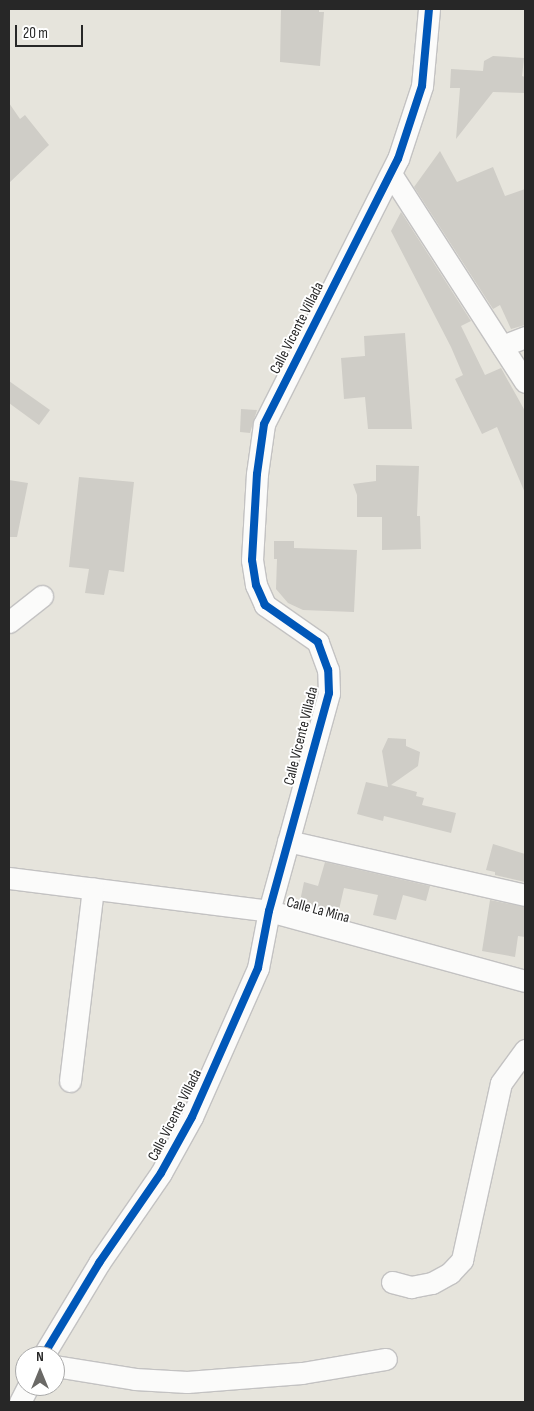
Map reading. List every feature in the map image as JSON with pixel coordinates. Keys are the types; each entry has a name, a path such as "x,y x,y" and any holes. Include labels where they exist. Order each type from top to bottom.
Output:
{"street":[{"name":"Calle Vicente Villada","path":"49,1346 99,1263 160,1174 192,1117 258,968 269,911 329,693 328,670 318,642 265,605 256,585 252,560 257,474 264,424 391,174 422,86 429,9"},
{"path":"391,174 525,382"},
{"path":"502,346 525,337"},
{"path":"9,622 42,596"},
{"path":"288,840 525,895"},
{"name":"Calle La Mina","path":"9,878 269,911 525,981"},
{"path":"70,1081 93,888"},
{"path":"392,1282 411,1287 432,1283 450,1273 462,1260 501,1083 525,1050"},
{"path":"65,1368 135,1379 187,1382 302,1373 386,1359"}],"building":[{"path":"281,9 319,9 319,12 324,12 320,66 280,62"},
{"path":"493,56 524,58 522,76 525,77 525,93 493,92 456,139 460,88 450,88 451,69 483,71 484,61"},
{"path":"9,103 20,119 25,115 49,145 9,183"},
{"path":"440,151 457,182 493,167 505,196 525,189 525,325 511,329 500,305 493,309 414,187"},
{"path":"401,212 471,321 461,326 485,375 501,368 525,411 525,493 497,427 482,434 455,379 463,375 451,347 391,231"},
{"path":"405,333 412,429 368,429 365,397 344,399 341,358 365,356 364,336"},
{"path":"9,381 50,410 39,425 9,403"},
{"path":"241,409 257,410 250,433 240,432"},
{"path":"376,465 419,466 417,516 420,516 421,549 382,550 382,517 357,517 357,495 353,484 376,481"},
{"path":"79,477 134,482 124,572 109,570 104,595 85,593 89,569 69,567"},
{"path":"9,480 28,483 17,537 9,537"},
{"path":"274,541 294,541 294,548 357,550 354,612 303,610 288,603 276,589 277,559 274,559"},
{"path":"388,738 406,739 406,746 420,752 418,766 391,785 417,792 416,796 424,798 422,805 456,813 451,833 384,816 383,821 357,814 366,782 388,787 382,751"},
{"path":"493,844 525,854 525,882 495,875 495,872 486,870"},
{"path":"325,862 430,886 426,901 403,895 396,920 373,915 378,895 344,888 338,914 299,906 304,882 318,886"},
{"path":"490,900 525,907 525,937 518,936 515,957 482,951"}],"cycle path":[{"path":"49,1346 99,1263 161,1173 192,1117 258,968 269,911 329,693 328,670 318,642 265,605 256,585 252,560 257,474 264,424 398,159 422,86 429,9"}]}
